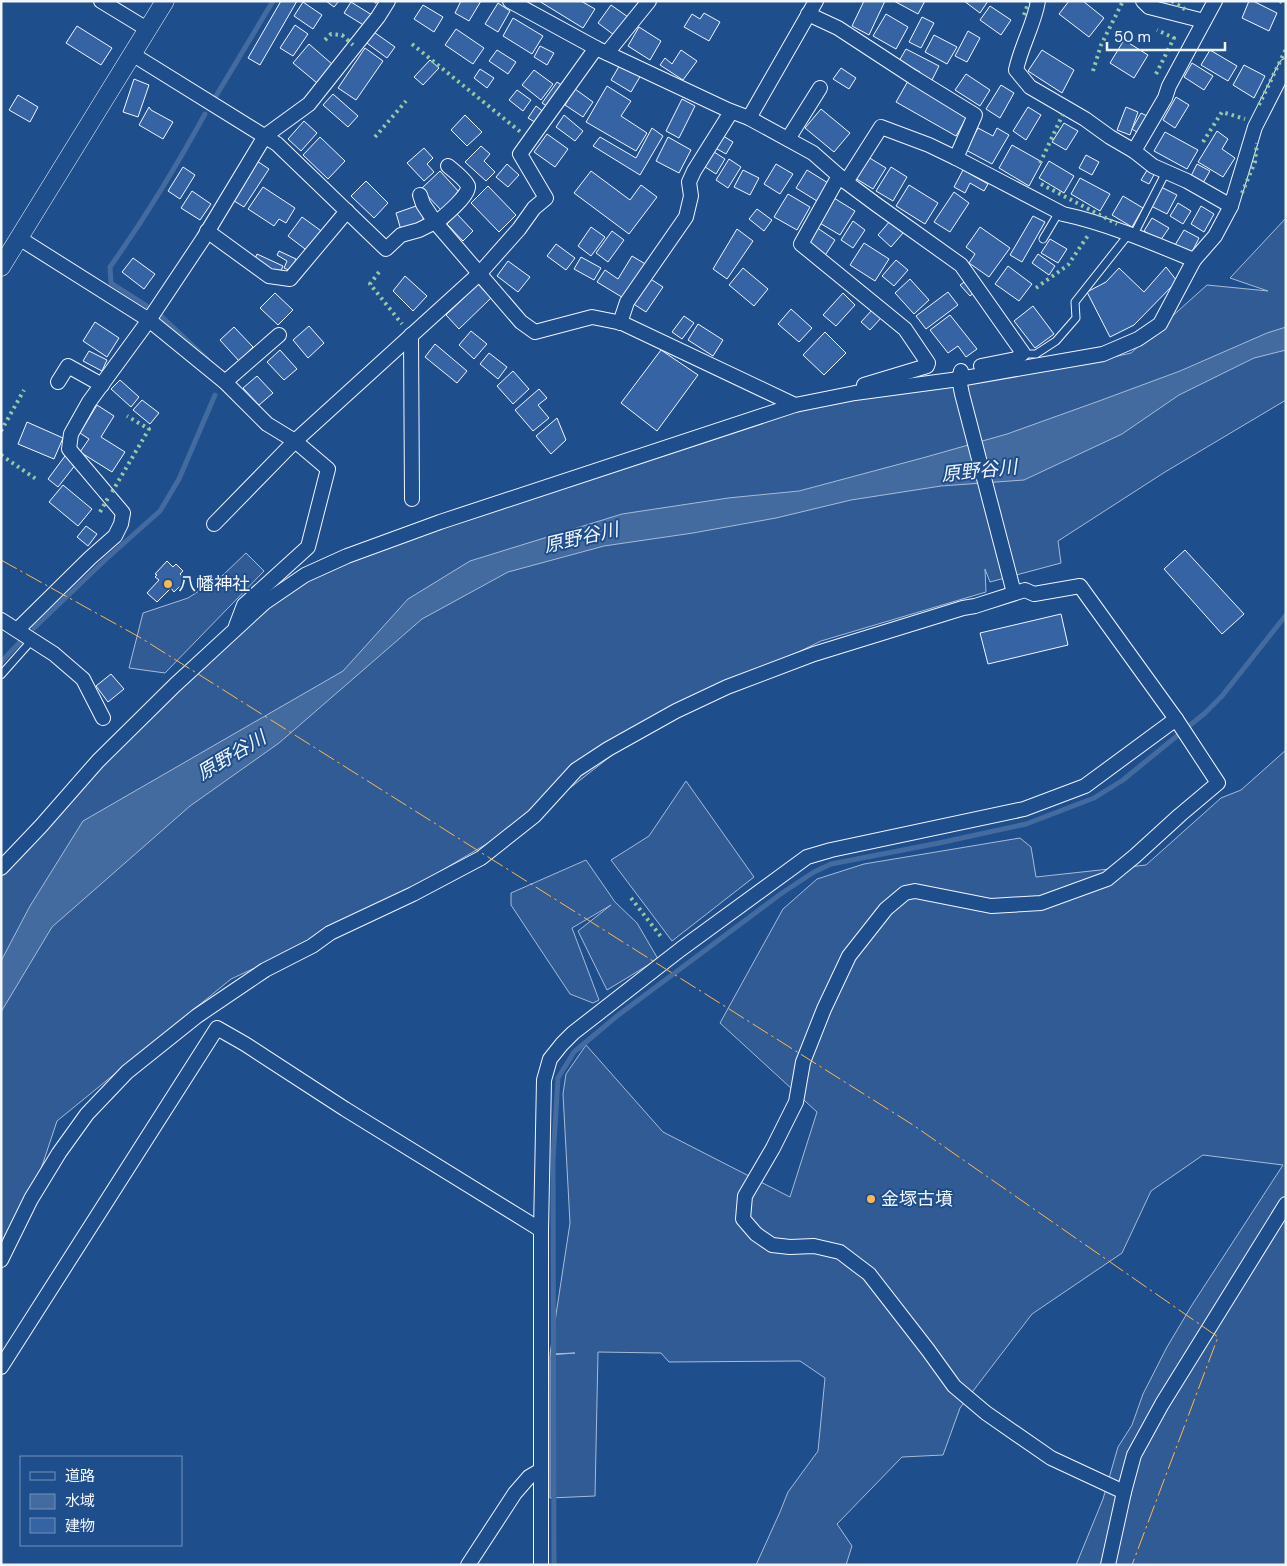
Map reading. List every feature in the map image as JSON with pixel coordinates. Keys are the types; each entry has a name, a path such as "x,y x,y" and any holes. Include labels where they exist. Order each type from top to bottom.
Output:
{"street":[{"path":"101,1 147,29"},
{"path":"1,267 165,1"},
{"path":"17,630 115,536 121,524 123,513 69,449 71,434 89,402 149,320 207,232 265,136 309,104 388,1"},
{"path":"510,1 602,51 731,112 749,118 813,153 843,178 961,265 1023,353 1016,359 961,371 959,379 1014,593"},
{"path":"214,524 295,441 480,273 519,229 534,208 546,198 520,154 602,51 649,1"},
{"path":"749,118 816,1"},
{"path":"1038,1 1019,55 1016,70 1030,88 1085,119 1134,151 1153,166 1187,181 1231,206"},
{"path":"1143,1 1149,7 1204,20"},
{"path":"1134,151 1165,98 1215,1"},
{"path":"808,14 838,28 913,77 975,114 956,158"},
{"path":"132,54 277,144 386,249 401,235 419,230 435,222 463,197 468,190 468,185 448,166"},
{"path":"1,868 98,761 175,684 264,603 305,575 346,556 449,518 796,405 855,393 959,379 1103,354 1138,339 1160,324 1194,260 1215,236 1231,206 1255,127 1286,66"},
{"path":"788,139 820,88"},
{"path":"620,323 628,302 686,217 691,196 689,182 731,112"},
{"path":"855,393 860,386 927,366 928,363 906,329 801,244 843,178 881,127 929,145 1059,212 1082,218 1194,260"},
{"path":"420,195 423,204 435,222 521,322 535,332 592,317 620,323 796,405"},
{"path":"207,232 269,276 290,279 347,211"},
{"path":"19,238 149,320 225,382 267,424 295,441 328,469 308,546 244,605 235,630"},
{"path":"225,382 279,335"},
{"path":"411,335 412,499"},
{"path":"58,382 68,366 102,385"},
{"path":"1,1260 31,1199 59,1152 86,1114 111,1087 135,1066 197,1016 265,970 312,946 330,933 413,894 481,858 534,816 576,770 608,749 676,711 727,687 814,654 1025,590 1034,594 1080,586 1176,719 1218,783 1107,879 1041,903 991,906 914,891 905,894 886,910 865,934 850,956 824,1008 803,1062 796,1102 773,1148 745,1196 744,1219 756,1234 772,1246 814,1246 840,1252 869,1274 954,1386 986,1413 1051,1458 1124,1492"},
{"path":"1,620 54,654 83,679 103,718"},
{"path":"541,1565 541,1230 544,1080 550,1059 573,1033 681,949 807,857 830,850 1024,808 1077,789 1105,773 1176,719"},
{"path":"1,1367 217,1028 541,1230"},
{"path":"1108,1565 1134,1455 1162,1404 1286,1204"},
{"path":"468,1565 515,1493 528,1477 541,1470"}],"lane":[{"path":"1022,354 1036,354 1056,341 1076,318 1075,302 1130,236 1166,172"},
{"path":"1042,239 1059,212"},
{"path":"1,675 32,640"}],"shaded area":[{"path":"1286,218 1286,400 1165,472 1058,541 1061,563 990,582 985,569 986,592 821,641 652,724 534,816 356,921 231,979 57,1121 31,1199 1,1255 1,876 100,765 228,635 291,584 368,548 795,405 1105,359 1131,353 1207,285 1268,291 1230,278"},
{"path":"246,553 264,571 165,673 129,668 143,613 188,598 222,576"},
{"path":"1286,750 1286,1565 1076,1565 1103,1499 1118,1447 1132,1425 1143,1394 1167,1347 1283,1165 1203,1155 1151,1191 1122,1253 1032,1314 960,1408 943,1455 902,1457 837,1524 852,1546 846,1565 756,1565 788,1492 818,1451 825,1378 800,1361 669,1362 661,1353 598,1352 595,1496 550,1498 550,1355 575,1353 550,1354 570,1223 563,1094 566,1074 586,1045 663,1132 790,1197 817,1112 720,1023 783,909 817,879 864,864 1020,838 1031,847 1036,877 1146,865 1221,798 1241,790"},
{"path":"686,781 754,877 672,941 611,860 649,836"},
{"path":"586,860 615,902 637,923 658,959 607,990 578,931 611,905 572,928 599,1000 593,1003 570,994 511,905 511,893"}],"water":[{"name":"原野谷川","path":"1286,327 1286,350 1254,358 1179,395 1122,434 1024,480 941,486 851,500 776,518 604,546 508,572 422,619 279,743 190,806 52,927 1,1012 1,961 30,906 83,821 343,671 408,599 470,561 622,514 728,498 799,491 1007,434 1180,371 1267,333"}],"building":[{"path":"281,1 297,1 260,65 248,58"},
{"path":"326,1 339,1 334,7"},
{"path":"461,1 481,1 469,21 455,13"},
{"path":"539,1 581,1 595,9 583,28"},
{"path":"864,1 885,1 869,35 852,26"},
{"path":"894,1 925,1 918,14"},
{"path":"964,1 988,1 980,13"},
{"path":"1069,1 1083,1 1104,18 1089,37 1059,14"},
{"path":"1249,1 1253,1 1277,13 1269,31 1242,18"},
{"path":"303,2 322,15 313,29 294,16"},
{"path":"351,2 372,15 365,26 344,13"},
{"path":"498,3 510,11 498,32 485,24"},
{"path":"423,5 443,17 434,32 414,19"},
{"path":"611,5 628,17 614,35 598,23"},
{"path":"990,6 1011,20 1001,35 980,20"},
{"path":"704,13 720,22 709,41 684,27 692,14 700,19"},
{"path":"886,14 908,27 896,49 873,36"},
{"path":"922,17 934,23 921,48 909,42"},
{"path":"513,18 543,36 532,54 503,36"},
{"path":"295,25 308,34 293,56 280,48"},
{"path":"77,26 112,48 101,65 66,43"},
{"path":"639,27 661,41 650,60 628,46"},
{"path":"456,29 484,48 473,64 445,45"},
{"path":"371,30 395,47 387,58 364,41"},
{"path":"968,31 980,38 967,62 955,56"},
{"path":"934,35 957,47 947,64 925,52"},
{"path":"1124,40 1148,55 1134,78 1110,63"},
{"path":"309,44 332,64 317,83 293,63"},
{"path":"540,46 554,53 547,65 534,57"},
{"path":"365,48 383,61 356,100 338,88"},
{"path":"906,49 939,66 930,84 918,78 920,72 899,61"},
{"path":"497,50 516,62 508,74 489,61"},
{"path":"681,50 697,61 683,80 660,65 665,58 672,64"},
{"path":"1042,50 1074,70 1062,93 1028,71"},
{"path":"1210,50 1237,66 1228,81 1201,65"},
{"path":"430,60 439,68 423,85 414,77"},
{"path":"621,63 641,75 631,92 611,80"},
{"path":"1192,63 1213,76 1204,90 1184,77"},
{"path":"1244,65 1265,76 1254,98 1233,85"},
{"path":"841,68 856,78 849,89 833,79"},
{"path":"480,69 494,78 487,88 474,78"},
{"path":"534,70 553,84 541,100 522,85"},
{"path":"966,74 990,90 980,106 955,90"},
{"path":"134,79 149,85 138,117 123,112"},
{"path":"908,81 968,115 956,136 896,102"},
{"path":"557,82 566,88 551,109 542,103"},
{"path":"1001,85 1014,93 1000,118 986,109"},
{"path":"607,86 631,101 621,116 647,133 636,151 586,122"},
{"path":"575,89 593,102 583,117 565,105"},
{"path":"517,90 531,100 523,111 509,100"},
{"path":"333,94 358,116 348,127 323,105"},
{"path":"18,95 38,107 30,122 9,110"},
{"path":"1176,97 1189,105 1175,128 1163,120"},
{"path":"682,99 695,106 679,138 666,131"},
{"path":"536,106 545,113 538,124 528,118"},
{"path":"149,107 173,122 163,139 139,125"},
{"path":"1028,107 1041,115 1026,140 1013,131"},
{"path":"1126,107 1138,112 1130,135 1117,130"},
{"path":"821,109 850,133 834,152 805,128"},
{"path":"1141,113 1149,117 1140,134 1132,129"},
{"path":"465,115 482,132 467,146 451,130"},
{"path":"564,115 583,131 575,141 556,127"},
{"path":"304,121 317,133 301,151 288,139"},
{"path":"1064,123 1078,131 1066,150 1052,142"},
{"path":"652,128 663,136 640,175 593,146 600,137 636,158"},
{"path":"978,128 993,136 997,128 1009,135 992,164 966,150"},
{"path":"1217,131 1228,139 1222,149 1235,158 1223,177 1198,162"},
{"path":"1165,132 1198,150 1187,169 1154,151"},
{"path":"547,134 568,149 555,167 534,152"},
{"path":"720,134 733,142 726,154 712,146"},
{"path":"320,137 345,161 328,179 303,155"},
{"path":"668,137 691,150 679,173 656,161"},
{"path":"1012,145 1042,162 1029,186 999,168"},
{"path":"481,146 490,154 484,161 495,172 486,181 465,162"},
{"path":"424,148 433,158 427,164 434,172 424,181 407,163"},
{"path":"711,150 725,159 716,174 702,165"},
{"path":"1086,155 1099,162 1092,175 1079,168"},
{"path":"868,157 886,168 873,189 855,178"},
{"path":"729,159 741,167 728,188 716,180"},
{"path":"257,161 269,169 244,207 231,199"},
{"path":"1049,161 1074,176 1064,193 1039,178"},
{"path":"507,164 519,175 508,187 496,177"},
{"path":"776,164 793,174 780,194 764,184"},
{"path":"1197,164 1210,171 1203,183 1191,176"},
{"path":"183,167 195,175 180,199 168,191"},
{"path":"891,167 907,177 893,201 876,191"},
{"path":"1149,167 1156,171 1149,184 1141,180"},
{"path":"743,170 759,178 750,195 734,187"},
{"path":"807,170 828,183 817,201 796,188"},
{"path":"963,170 988,184 984,191 970,183 965,193 954,187"},
{"path":"440,171 460,193 442,211 421,189"},
{"path":"591,171 630,200 641,185 657,197 629,234 574,193"},
{"path":"1080,178 1110,194 1100,211 1071,194"},
{"path":"366,181 388,203 374,218 351,196"},
{"path":"909,185 938,203 925,224 896,206"},
{"path":"488,186 516,215 499,232 471,203"},
{"path":"263,187 295,208 286,223 279,219 274,226 248,209"},
{"path":"1161,187 1177,195 1167,214 1151,206"},
{"path":"192,191 211,204 200,220 181,208"},
{"path":"954,192 969,203 950,232 934,222"},
{"path":"788,194 810,207 797,230 774,217"},
{"path":"1123,196 1143,208 1132,227 1112,215"},
{"path":"834,198 855,211 840,235 818,222"},
{"path":"1178,203 1191,211 1183,224 1170,216"},
{"path":"419,205 424,221 401,230 396,213"},
{"path":"1201,206 1214,214 1204,232 1191,224"},
{"path":"757,209 772,220 764,231 749,219"},
{"path":"457,214 473,231 463,241 447,224"},
{"path":"1033,216 1045,222 1022,262 1010,255"},
{"path":"302,217 324,233 309,252 288,236"},
{"path":"1152,218 1169,228 1160,241 1144,231"},
{"path":"853,221 865,230 853,248 841,240"},
{"path":"890,221 903,233 891,247 878,235"},
{"path":"591,227 605,237 591,256 578,246"},
{"path":"816,227 835,240 824,257 804,244"},
{"path":"980,227 1010,248 989,277 969,263 975,254 966,247"},
{"path":"737,229 753,241 727,279 713,269"},
{"path":"1184,230 1199,238 1191,254 1175,245"},
{"path":"612,231 624,240 608,262 596,253"},
{"path":"1050,239 1067,249 1058,263 1041,253"},
{"path":"864,243 889,259 875,281 850,265"},
{"path":"556,244 575,258 566,270 547,256"},
{"path":"279,251 296,259 291,271 284,268 287,261 277,255"},
{"path":"257,254 283,266 279,275 253,263"},
{"path":"1038,254 1055,266 1049,275 1032,263"},
{"path":"632,256 647,265 625,299 597,282 605,270 618,279"},
{"path":"581,257 601,268 594,280 574,269"},
{"path":"133,258 155,274 144,289 122,272"},
{"path":"896,260 908,270 894,286 882,276"},
{"path":"508,261 530,277 518,292 497,276"},
{"path":"1008,266 1032,284 1019,301 995,284"},
{"path":"1166,267 1177,281 1134,325 1110,337 1087,292 1106,282 1119,268 1144,292"},
{"path":"743,268 768,289 754,306 729,285"},
{"path":"405,276 427,296 413,311 393,291"},
{"path":"649,278 663,287 646,312 632,303"},
{"path":"910,279 929,300 914,314 895,293"},
{"path":"967,280 976,291 970,296 960,285"},
{"path":"478,284 491,298 459,329 446,315"},
{"path":"948,292 958,305 926,329 916,316"},
{"path":"275,293 293,310 278,325 260,308"},
{"path":"843,293 855,305 836,326 823,315"},
{"path":"1033,306 1054,334 1035,348 1014,321"},
{"path":"791,309 812,328 799,342 778,324"},
{"path":"872,310 881,318 870,330 861,322"},
{"path":"950,315 977,349 966,357 958,346 948,353 930,330"},
{"path":"684,316 694,323 682,339 672,332"},
{"path":"95,322 119,338 107,357 83,341"},
{"path":"698,324 723,340 713,356 688,340"},
{"path":"309,326 324,343 308,358 293,340"},
{"path":"234,327 253,347 239,361 220,340"},
{"path":"471,331 487,344 474,359 459,345"},
{"path":"825,332 846,353 824,375 803,355"},
{"path":"435,344 467,371 457,383 425,357"},
{"path":"280,350 297,369 284,380 267,362"},
{"path":"661,350 698,375 657,431 621,403"},
{"path":"89,351 107,360 102,371 83,361"},
{"path":"489,353 507,367 498,379 480,364"},
{"path":"513,371 529,389 513,404 497,386"},
{"path":"257,376 273,393 259,405 243,388"},
{"path":"120,380 139,397 131,407 111,389"},
{"path":"539,389 547,398 538,405 549,418 533,431 515,410"},
{"path":"142,400 159,413 150,424 133,410"},
{"path":"97,405 114,416 101,437 125,452 112,472 80,452 89,439 80,433"},
{"path":"557,418 566,440 551,454 536,436"},
{"path":"27,422 63,438 54,459 18,444"},
{"path":"65,456 76,464 58,487 48,479"},
{"path":"63,485 92,509 78,526 49,502"},
{"path":"86,526 97,534 88,546 77,537"},
{"path":"1185,550 1244,614 1222,634 1164,569"},
{"name":"八幡神社","path":"167,561 173,567 176,564 183,571 180,574 186,580 174,592 171,588 157,602 147,593 159,580 155,577 157,575 155,574"},
{"path":"1061,614 1068,645 988,664 980,633"},
{"path":"111,674 124,689 108,702 96,686"}],"waterway":[{"path":"216,96 273,1"},
{"path":"147,306 111,283 110,267 160,192 205,114"},
{"path":"161,316 208,360"},
{"path":"34,628 105,560 160,511 179,479 215,395"},
{"path":"554,1565 553,1159 558,1078 574,1052 617,1016 782,893 814,872 831,864 1026,824 1094,798 1123,780 1205,713 1222,696 1286,615"},
{"path":"1,662 20,642"}],"hedge":[{"path":"375,1 378,3 379,1"},
{"path":"1024,15 1029,1"},
{"path":"1093,71 1101,45 1123,1"},
{"path":"1172,1 1186,10"},
{"path":"1280,1 1285,5"},
{"path":"1156,74 1174,38 1157,30"},
{"path":"325,40 331,34 342,35 353,45"},
{"path":"412,44 523,134"},
{"path":"1259,105 1286,49"},
{"path":"375,137 406,101"},
{"path":"1203,142 1222,112 1245,119"},
{"path":"1040,163 1063,114"},
{"path":"1242,193 1255,162 1257,143"},
{"path":"1041,184 1117,224"},
{"path":"1036,288 1068,265 1089,234"},
{"path":"379,272 370,284 402,324"},
{"path":"1,431 24,390"},
{"path":"112,492 149,429 127,416"},
{"path":"1,455 36,479"},
{"path":"100,512 108,498"},
{"path":"631,898 662,938"}],"power":[{"path":"1,560 141,638 913,1125 1218,1337 1132,1565"}],"place":[{"name":"八幡神社","path":"168,584"},
{"name":"金塚古墳","path":"871,1199"}]}
